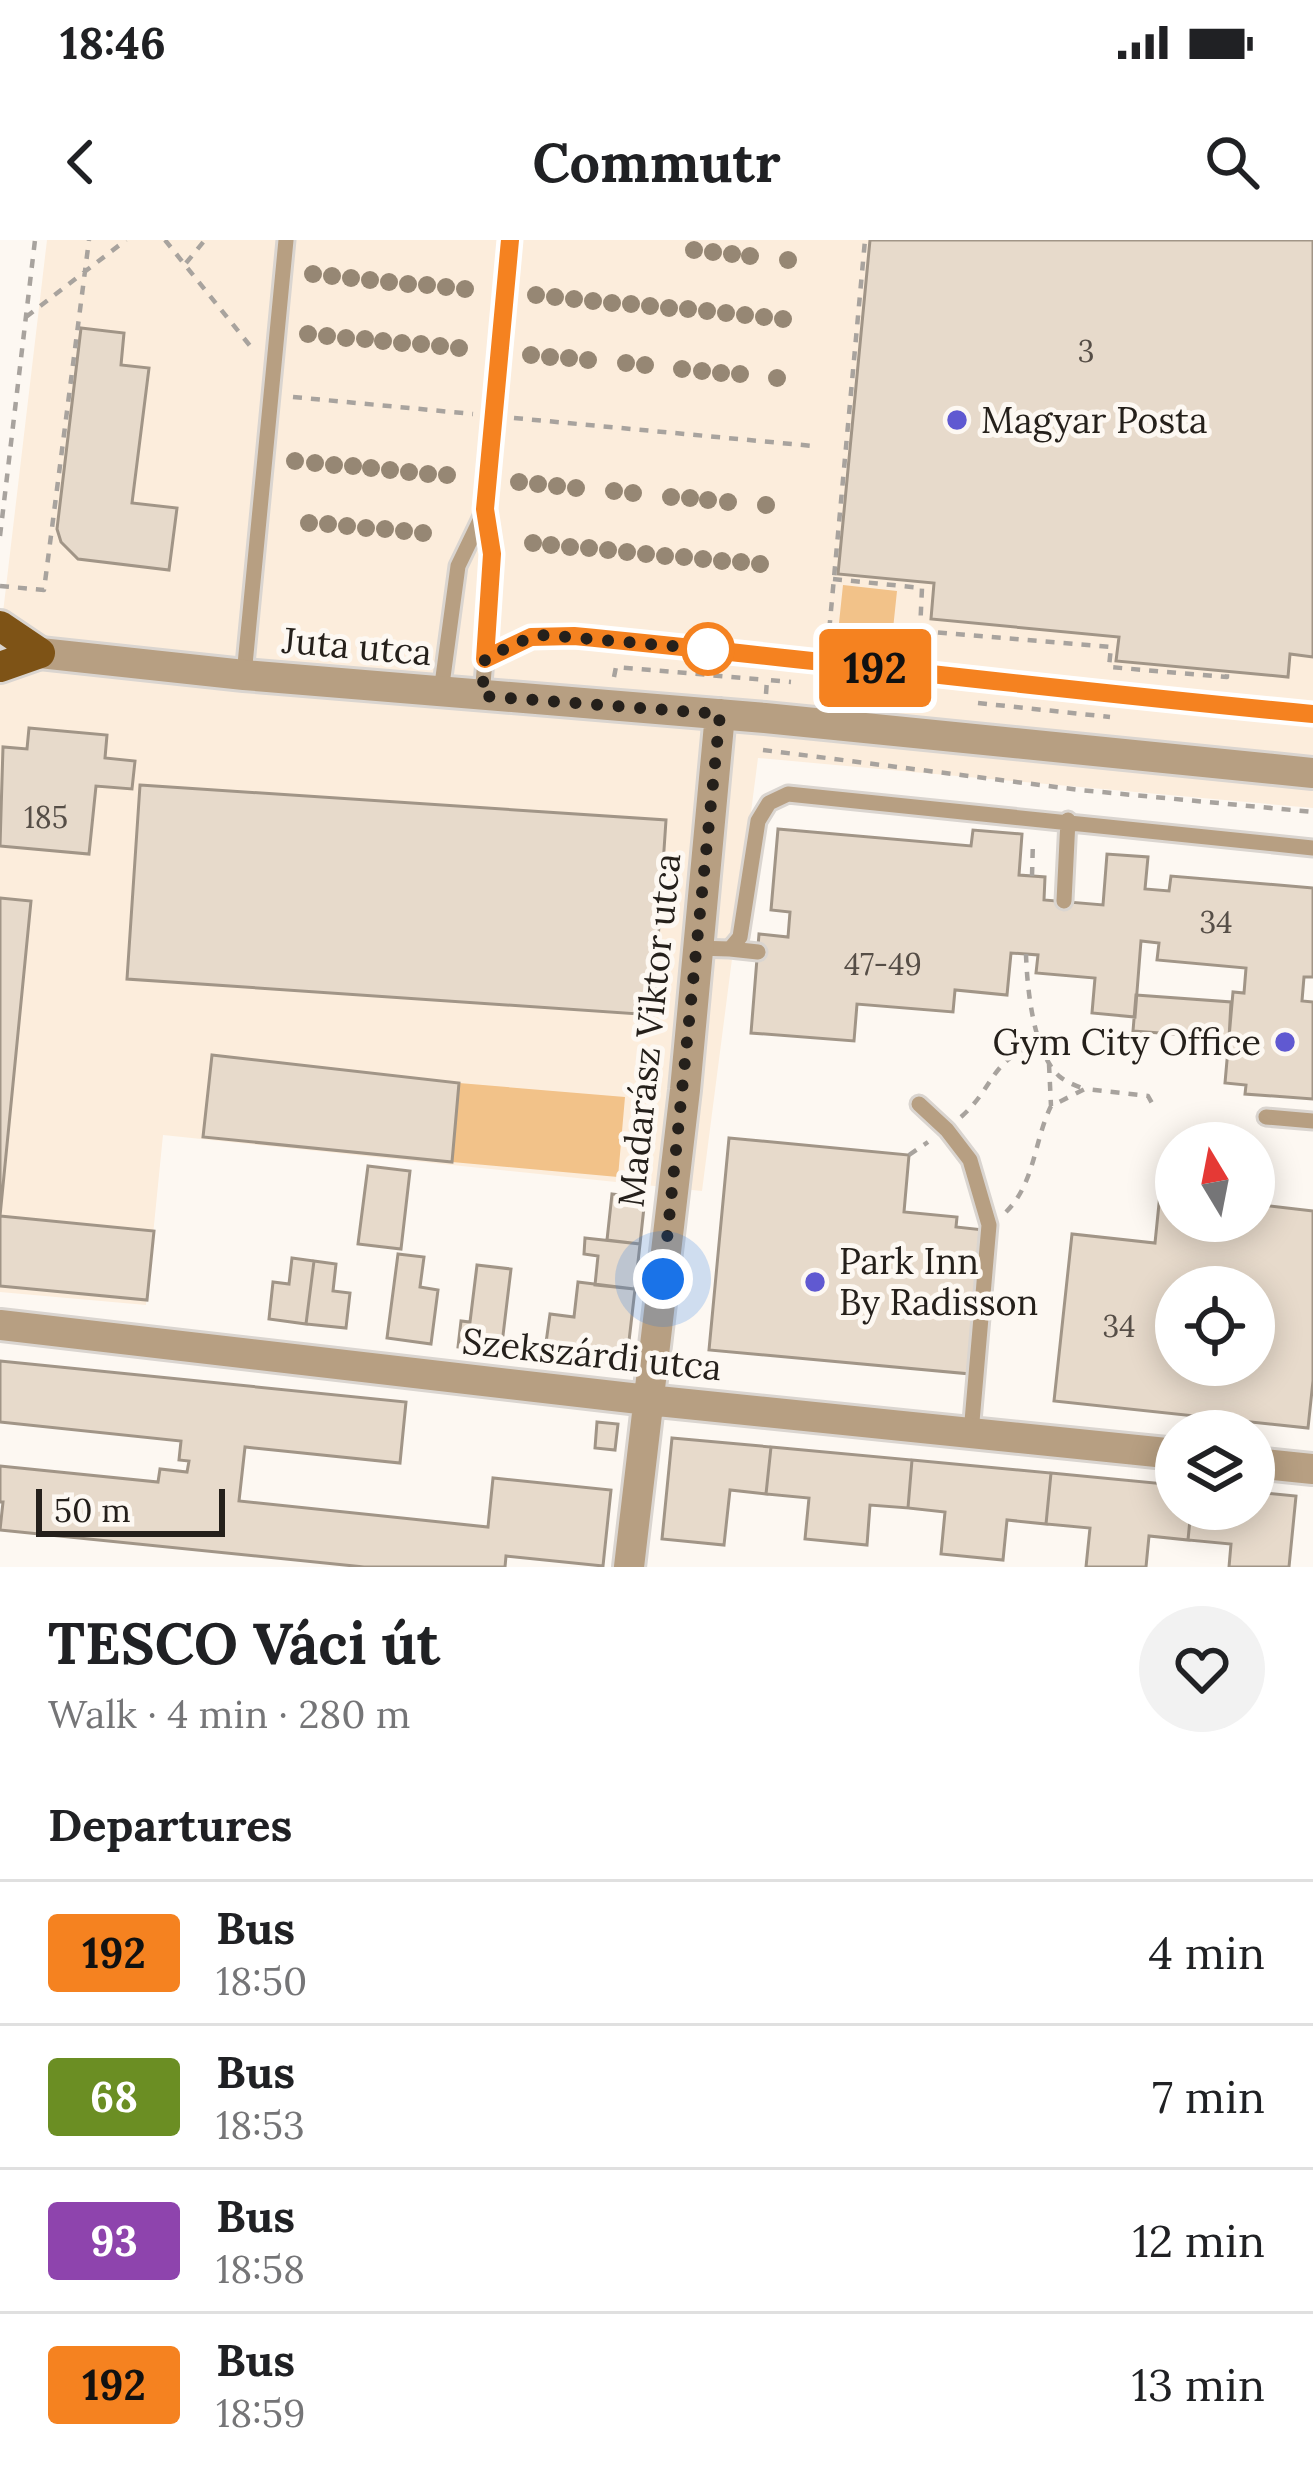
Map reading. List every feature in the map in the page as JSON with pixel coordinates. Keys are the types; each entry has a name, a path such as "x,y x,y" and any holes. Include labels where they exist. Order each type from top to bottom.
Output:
{"main road":[{"path":"0,626 40,653"},
{"path":"0,667 40,653"}],"street":[{"name":"Juta utca","path":"40,653 1313,773"},
{"name":"Madarász Viktor utca","path":"629,1567 685,1090 720,714"},
{"name":"Szekszárdi utca","path":"0,1325 649,1400 1155,1452"},
{"path":"1275,1464 1313,1469"}],"lane":[{"path":"244,675 286,240"},
{"path":"482,696 492,574 485,509 510,240"},
{"path":"441,692 458,566 485,509"},
{"path":"485,659 544,635 1313,714"},
{"path":"730,949 740,937 758,820 770,803 788,794 1313,848"},
{"path":"1064,901 1068,820"},
{"path":"696,948 758,952"},
{"path":"919,1104 970,1160 989,1225 970,1433"},
{"path":"1266,1117 1313,1121"}],"path":[{"path":"0,536 35,240"},
{"path":"0,586 44,590 88,240"},
{"path":"26,317 126,240"},
{"path":"165,240 256,352"},
{"path":"185,264 205,240"},
{"path":"848,644 828,643 865,240"},
{"path":"271,395 813,446"},
{"path":"833,579 922,588 920,631 906,647 867,645"},
{"path":"920,631 1111,646 1109,667 1227,677 1228,671"},
{"path":"614,685 616,667 807,683"},
{"path":"763,751 767,680"},
{"path":"751,754 763,751 1080,790 1313,812"},
{"path":"1032,876 1034,817"},
{"path":"989,1225 1011,1209 1024,1188 1035,1143 1052,1106 1048,1062 1032,1015 1026,954"},
{"path":"909,1155 974,1106 1000,1064 1042,1042"},
{"path":"1048,1062 1058,1075 1084,1089 1148,1096 1153,1105"},
{"path":"1052,1106 1084,1089"}],"shaded area":[{"path":"47,240 1313,240 1313,808 758,758 702,1191 163,1135 146,1305 0,1292 0,638"},
{"path":"843,585 897,591 893,629 886,640 846,637 839,623"},
{"path":"459,1083 625,1097 618,1177 452,1162"}],"building":[{"path":"870,240 1313,240 1313,657 1290,654 1288,677 1116,661 1119,637 931,619 934,583 838,574"},
{"path":"81,328 124,333 121,365 149,368 132,503 177,508 169,570 78,559 61,542 57,529"},
{"path":"29,728 107,735 105,758 135,761 132,789 96,786 89,854 0,846 3,747 27,749"},
{"path":"140,785 666,820 653,1015 127,979"},
{"path":"778,829 971,846 973,830 1022,834 1019,875 1045,877 1044,900 1103,905 1107,854 1148,857 1145,889 1169,891 1171,876 1313,888 1313,977 1304,977 1302,1001 1313,1002 1313,1099 1245,1094 1246,1085 1225,1083 1233,992 1244,993 1246,968 1157,960 1159,943 1141,941 1135,1017 1092,1013 1095,978 1036,973 1038,955 1011,953 1007,995 955,990 953,1012 857,1004 854,1041 751,1033 759,934 788,937 790,912 771,910"},
{"path":"0,898 31,901 0,1216"},
{"path":"1136,995 1231,1002 1229,1038 1133,1031"},
{"path":"212,1055 459,1083 452,1162 203,1137"},
{"path":"729,1138 909,1155 904,1212 957,1217 956,1227 984,1230 971,1374 709,1350"},
{"path":"368,1166 410,1171 401,1249 358,1244"},
{"path":"612,1194 645,1198 640,1244 607,1240"},
{"path":"1275,1206 1313,1211 1313,1381 1308,1428 1275,1424 1275,1410 1155,1412 1054,1401 1072,1234 1155,1243 1275,1242"},
{"path":"0,1216 154,1231 147,1300 0,1286"},
{"path":"585,1238 640,1244 635,1289 595,1285 598,1256 584,1254"},
{"path":"398,1254 424,1257 420,1287 438,1290 431,1344 387,1338"},
{"path":"292,1258 314,1261 306,1324 269,1319 273,1282 289,1284"},
{"path":"314,1261 336,1264 333,1291 350,1293 346,1328 306,1324"},
{"path":"477,1265 511,1269 501,1352 458,1347 461,1321 470,1322"},
{"path":"578,1282 635,1289 626,1367 544,1357 550,1314 574,1317"},
{"path":"0,1361 406,1402 400,1463 245,1447 239,1501 488,1527 493,1478 611,1490 603,1566 506,1556 505,1567 364,1567 0,1530 0,1466 158,1482 160,1469 187,1472 189,1461 179,1460 181,1441 0,1422"},
{"path":"597,1422 618,1424 615,1450 595,1448"},
{"path":"672,1438 771,1447 766,1494 730,1490 724,1545 662,1539"},
{"path":"771,1447 912,1460 908,1508 870,1505 867,1545 805,1539 809,1498 766,1494"},
{"path":"912,1460 1051,1473 1046,1524 1007,1520 1003,1560 941,1554 945,1512 908,1508"},
{"path":"1051,1473 1155,1483 1155,1530 1189,1530 1188,1540 1149,1536 1146,1567 1086,1567 1090,1528 1046,1524"},
{"path":"1275,1494 1296,1496 1289,1567 1229,1567 1231,1544 1188,1540 1189,1530 1275,1530"}],"bus line":[{"name":"192","path":"510,240 485,509 492,554 485,659 531,637 574,636 1313,714"}],"place":[{"name":"Magyar Posta","path":"957,420"},
{"name":"Gym City Office","path":"1285,1042"},
{"name":"Park Inn By Radisson","path":"815,1282"}],"route":[{"path":"663,1279 720,714 482,696 485,659 531,637 574,636 708,649"}]}
